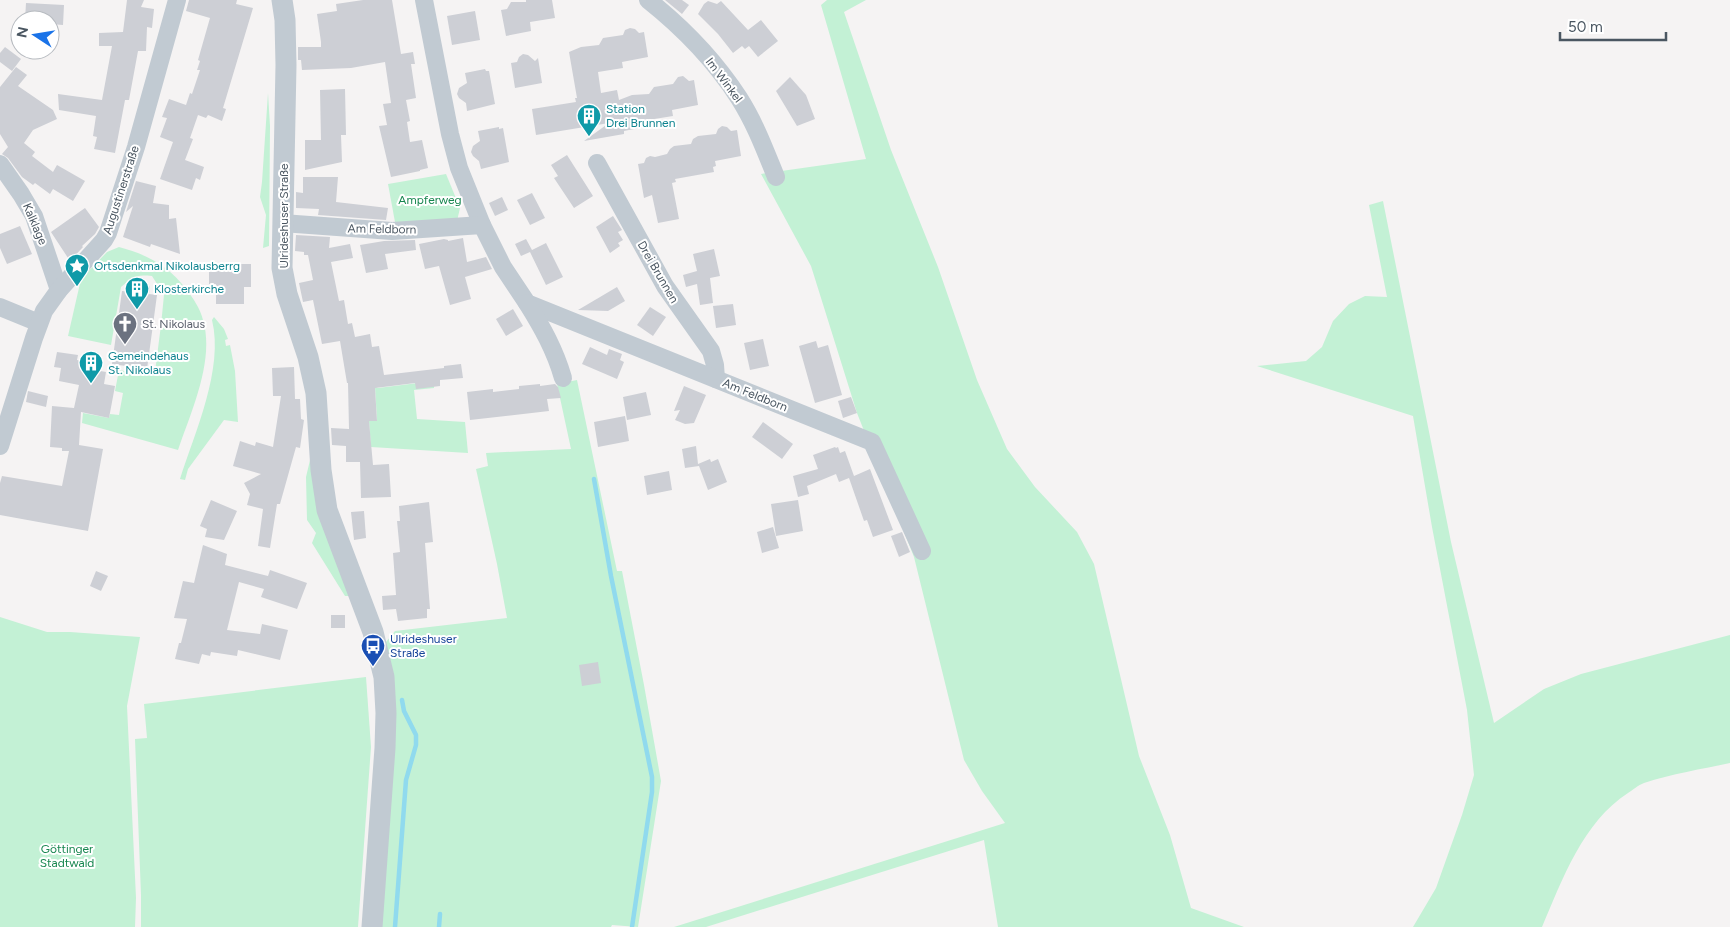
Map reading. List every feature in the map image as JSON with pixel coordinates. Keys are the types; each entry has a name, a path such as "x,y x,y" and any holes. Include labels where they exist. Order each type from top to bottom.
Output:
{"street":[{"name":"Augustinerstraße","path":"0,446 44,311 59,290 104,240 108,233 136,146 177,0"},
{"name":"Ulrideshuser Straße","path":"282,0 285,20 286,65 282,268 287,294 308,356 316,393 321,470 327,510 373,632 384,676 385,748 372,927"},
{"path":"424,0 450,134 459,168 482,225 503,267 546,333 563,378"},
{"name":"Im Winkel","path":"648,0 702,51 739,98 763,143 776,178"},
{"name":"Drei Brunnen","path":"598,163 665,286 711,351 716,379"},
{"name":"Kalklage","path":"0,164 34,216 59,290"},
{"name":"Am Feldborn","path":"282,223 392,231 482,225"},
{"name":"Am Feldborn","path":"527,303 872,442 922,552"},
{"path":"0,307 39,323"}],"green space":[{"path":"827,0 866,0 844,12 891,150 938,267 977,380 1007,449 1035,487 1077,532 1094,564 1139,756 1170,835 1191,908 1244,927 998,927 984,840 706,927 674,927 1005,823 982,791 964,760 914,557 857,413 811,266 761,174 866,159 821,5"},
{"path":"268,93 270,126 269,246 263,248 266,215 260,197"},
{"name":"Ampferweg","path":"446,174 460,208 457,221 395,222 388,184"},
{"path":"1383,201 1451,542 1494,723 1544,689 1581,674 1730,635 1730,763 1676,774 1644,783 1612,805 1586,836 1576,853 1542,927 1413,927 1436,888 1474,775 1467,710 1413,416 1257,366 1306,361 1322,347 1333,321 1349,304 1365,296 1387,297 1369,205"},
{"path":"119,247 148,257 164,267 179,281 194,300 203,320 206,336 204,369 195,403 178,450 82,423 83,413 109,418 110,414 119,415 123,393 115,391 119,370 147,375 153,371 155,372 164,295 152,276 142,275 135,277 121,287 111,345 68,336 81,279 107,252"},
{"path":"214,317 224,329 228,339 225,340 226,346 230,345 235,371 238,422 224,420 188,469 185,480 180,479 200,421 211,379 215,339 212,320"},
{"path":"577,380 617,571 622,571 661,781 638,927 612,925 611,927 380,927 386,642 395,631 507,618 476,469 488,466 486,453 571,449 557,384"},
{"path":"434,381 434,388 414,390 417,419 465,422 468,453 371,447 369,421 377,420 375,387"},
{"path":"311,456 352,596 345,596 312,543 316,533 307,520 306,477"},
{"name":"Göttinger Stadtwald","path":"0,617 47,632 140,637 127,706 136,898 135,927 0,927"},
{"path":"366,677 371,747 358,927 141,927 135,739 147,738 144,704"}],"building":[{"path":"127,0 144,0 141,7 154,9 152,28 147,27 146,51 138,51 129,100 125,100 115,153 94,149 97,137 93,136 96,116 59,110 58,94 102,100 112,46 99,46 99,33 123,32"},
{"path":"189,0 237,0 236,4 253,8 223,108 226,109 222,121 208,115 206,118 198,115 190,138 193,139 185,160 204,167 200,180 196,178 192,190 160,179 173,142 160,137 167,118 162,117 169,99 186,105 190,93 192,94 200,70 197,70 200,61 198,60 210,18 186,11"},
{"path":"363,0 392,0 401,54 413,52 415,64 411,64 416,98 406,100 410,121 407,122 410,142 422,140 428,168 420,171 391,177 379,126 387,125 383,104 391,103 385,62 351,68 302,70 301,60 298,60 298,47 321,47 317,14 337,11 336,4"},
{"path":"526,0 552,0 555,18 530,22 531,31 506,36 501,10 507,9 511,2 526,2"},
{"path":"665,0 682,0 689,5 682,14"},
{"path":"708,1 717,4 721,1 748,30 761,20 778,41 758,57 749,46 745,49 742,46 733,53 718,34 698,14"},
{"path":"26,3 64,5 63,25 60,25 60,10 26,10"},
{"path":"475,11 480,40 452,45 447,16"},
{"path":"635,29 639,33 644,32 648,57 622,62 623,68 598,72 601,93 617,90 619,100 632,95 649,94 654,87 673,84 678,77 683,76 689,81 694,80 698,105 672,110 673,116 648,120 649,126 624,131 624,134 584,141 609,123 536,135 532,109 576,102 575,98 577,98 569,52 581,47 599,45 603,38 623,35 625,30"},
{"path":"5,47 10,51 10,60 20,60 12,71 0,62 0,53"},
{"path":"523,54 528,55 535,61 538,58 542,83 515,88 511,63 517,62"},
{"path":"16,67 27,75 18,86 53,110 57,119 33,130 24,143 35,152 32,156 53,172 57,165 85,181 73,201 53,189 50,194 35,183 33,185 22,177 8,158 2,154 8,147 0,134 0,87"},
{"path":"485,69 489,71 495,104 467,111 466,103 457,94 459,88 467,83 465,73"},
{"path":"790,77 806,95 815,119 797,126 776,91"},
{"path":"345,89 346,135 341,135 342,162 305,170 305,140 321,140 320,90"},
{"path":"722,126 727,127 731,131 737,130 741,156 715,161 714,172 675,179 676,182 672,183 679,219 658,223 652,195 644,198 638,164 644,163 646,158 650,156 655,157 667,154 674,146 691,144 693,139 698,136 716,134"},
{"path":"499,127 499,129 503,128 509,162 481,169 479,161 471,152 473,146 480,141 478,131"},
{"path":"567,155 593,196 574,208 554,178 558,176 551,165"},
{"path":"303,177 338,177 336,202 388,208 386,220 318,215 319,209 296,208 296,192 303,193"},
{"path":"136,181 156,186 153,203 169,205 169,219 176,218 180,254 151,244 150,247 123,237 133,206 126,212"},
{"path":"532,193 545,218 530,225 517,200"},
{"path":"502,197 508,210 495,216 489,203"},
{"path":"85,208 99,227 70,261 51,232"},
{"path":"613,216 622,230 618,232 623,240 618,243 620,246 610,253 596,227"},
{"path":"20,226 32,254 7,264 0,248 0,234"},
{"path":"296,235 330,237 329,248 350,244 353,258 331,262 339,301 344,300 348,324 352,323 355,337 370,334 372,347 379,346 384,375 444,368 444,366 461,364 463,378 440,380 440,386 416,389 415,383 375,388 377,421 369,421 373,465 389,464 391,497 361,498 360,462 346,462 346,446 332,445 331,428 349,429 348,383 340,341 322,344 313,300 303,302 299,283 313,280 308,255 304,255 304,252 295,251"},
{"path":"463,238 467,262 486,257 492,269 465,277 471,299 450,305 439,266 425,269 419,244 444,239 448,241"},
{"path":"526,239 532,250 546,243 563,277 546,285 530,252 521,256 515,244"},
{"path":"415,240 416,250 385,254 388,269 366,273 360,245 384,241"},
{"path":"714,249 720,276 710,278 713,303 700,305 697,284 686,287 683,275 697,271 693,254"},
{"path":"234,264 251,264 251,287 244,287 244,304 216,304 216,284 209,284 209,267 234,267"},
{"name":"Klosterkirche","path":"139,280 146,281 150,287 149,294 157,295 147,369 112,364 122,291 132,292 133,284"},
{"path":"617,287 625,301 608,311 578,310"},
{"path":"733,304 736,325 716,328 713,306"},
{"path":"650,307 666,317 653,336 637,325"},
{"path":"513,309 523,326 506,336 496,319"},
{"path":"763,339 769,366 750,370 744,343"},
{"path":"816,341 818,348 828,345 842,395 815,403 799,346"},
{"path":"590,347 607,355 609,349 622,354 620,360 624,362 617,379 582,364"},
{"path":"57,352 78,355 77,360 90,363 89,369 106,372 104,384 115,386 109,418 81,412 79,445 103,449 88,531 0,515 0,483 2,476 62,486 69,451 50,447 52,406 74,408 79,385 59,381 61,368 54,367"},
{"path":"294,367 295,399 300,399 301,419 304,420 300,448 296,447 280,504 277,504 270,548 258,546 263,509 247,505 250,494 244,483 261,474 233,466 240,441 255,446 256,442 273,447 281,396 273,396 272,368"},
{"path":"540,384 540,386 555,384 558,387 561,398 547,399 549,411 470,420 467,392 493,389 493,392 519,389 519,386"},
{"path":"684,386 706,395 694,423 685,424 675,420 680,410 674,411"},
{"path":"28,391 48,396 46,407 26,402"},
{"path":"646,392 651,415 627,420 623,397"},
{"path":"851,397 857,413 843,418 838,401"},
{"path":"625,416 629,441 598,447 594,422"},
{"path":"763,422 793,444 782,459 752,437"},
{"path":"696,446 698,464 710,459 711,462 718,459 727,482 708,490 699,466 685,468 682,449"},
{"path":"838,447 840,453 845,451 854,476 870,469 893,530 873,537 867,520 864,521 849,478 839,482 836,474 807,486 809,494 798,497 793,476 818,469 813,455"},
{"path":"669,471 672,490 647,495 644,476"},
{"path":"211,500 237,511 224,540 205,537 207,529 200,526"},
{"path":"798,500 803,531 776,536 771,504"},
{"path":"429,502 433,542 425,543 430,609 427,609 427,618 398,621 396,609 383,610 382,596 396,595 393,553 400,552 397,521 400,521 399,506"},
{"path":"364,511 366,538 354,540 351,512"},
{"path":"773,527 779,548 762,553 757,532"},
{"path":"902,532 910,552 899,557 891,536"},
{"path":"203,545 227,554 225,565 268,576 270,570 307,583 297,609 261,597 264,589 239,582 227,630 260,634 262,624 288,630 280,660 238,650 237,656 211,652 210,656 202,654 199,664 175,659 187,619 174,618 183,581 194,583"},
{"path":"96,571 108,576 101,591 90,586"},
{"path":"331,615 345,615 345,628 331,628"},
{"path":"598,662 601,683 582,686 579,665"}],"waterway":[{"path":"594,479 611,576 652,777 652,792 632,927"},
{"path":"395,927 406,780 416,745 416,735 404,711 402,700"},
{"path":"439,927 440,914"}],"place":[{"name":"Station Drei Brunnen","path":"589,137"},
{"name":"Ortsdenkmal Nikolausberrg","path":"77,287"},
{"name":"Klosterkirche","path":"137,310"},
{"name":"St. Nikolaus","path":"125,345"},
{"name":"Gemeindehaus St. Nikolaus","path":"91,384"},
{"name":"Ulrideshuser Straße","path":"373,667"}]}
